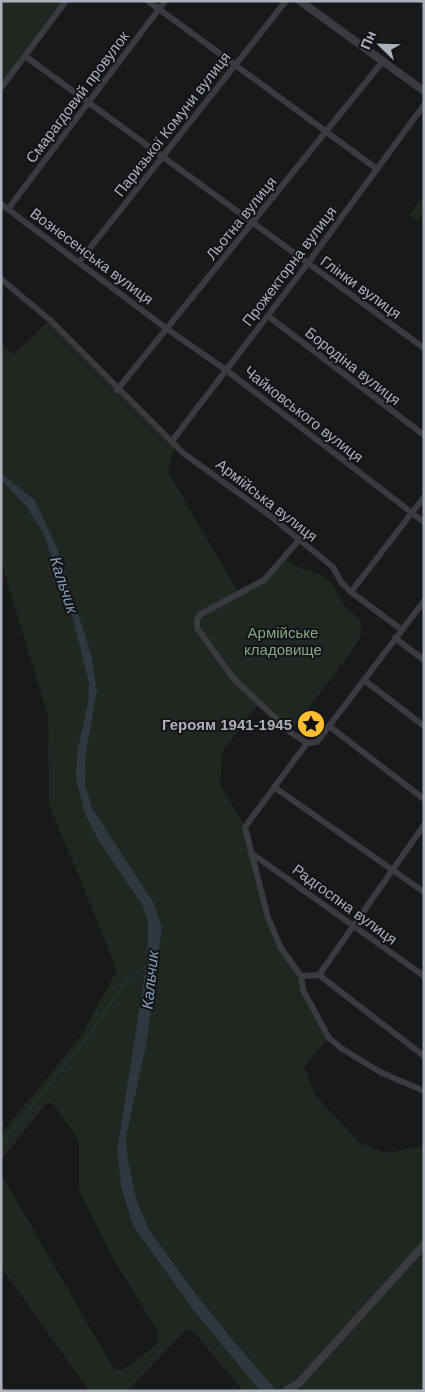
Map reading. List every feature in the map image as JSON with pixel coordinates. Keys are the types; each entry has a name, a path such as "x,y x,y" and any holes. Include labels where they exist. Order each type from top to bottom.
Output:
{"street":[{"path":"1,88 66,1"},
{"path":"148,1 377,169"},
{"name":"Смарагдовий провулок","path":"8,209 165,1"},
{"name":"Паризької Комуни вулиця","path":"79,262 286,1"},
{"path":"300,1 424,91"},
{"name":"Глінки вулиця","path":"25,56 424,348"},
{"name":"Льотна вулиця","path":"117,390 383,61"},
{"name":"Прожекторна вулиця","path":"172,441 308,263 424,105"},
{"name":"Вознесенська вулиця","path":"1,204 167,329"},
{"path":"1,279 50,320 117,390"},
{"name":"Бородіна вулиця","path":"268,316 424,436"},
{"name":"Чайковського вулиця","path":"167,329 226,370 424,522"},
{"name":"Армійська вулиця","path":"117,390 183,453 244,496 333,567 341,582 402,630"},
{"path":"352,592 424,497"},
{"path":"299,540 264,580 200,614 197,620 198,628 234,679 290,732 307,743 317,742 424,601"},
{"path":"395,638 424,660"},
{"path":"364,680 424,726"},
{"path":"329,726 424,799"},
{"path":"307,743 245,827 268,918 281,948 301,976 303,990 315,1016 334,1044 380,1072 424,1091"},
{"path":"274,787 424,892"},
{"path":"319,975 424,825"},
{"name":"Радгоспна вулиця","path":"251,853 424,976"},
{"path":"301,976 319,975 424,1056"},
{"path":"287,1390 298,1383 424,1245"}],"green space":[{"path":"1,1 66,1 1,88"},
{"path":"420,200 424,203 424,212 417,221 409,215"},
{"name":"Армійське кладовище","path":"50,320 175,444 168,472 238,592 264,580 282,558 300,568 319,574 331,582 345,606 360,620 362,633 350,654 290,732 259,704 222,752 220,784 245,827 268,918 301,976 303,991 329,1038 304,1067 315,1095 360,1143 386,1153 424,1146 424,1391 277,1391 231,1338 189,1285 150,1231 137,1202 128,1160 126,1138 147,1041 162,928 92,808 85,784 86,754 97,691 76,605 58,550 35,500 1,473 1,343 13,355"},
{"path":"1,480 26,506 43,533 71,611 89,683 88,703 77,752 100,843 143,906 148,924 147,960 117,1150 121,1186 133,1226 191,1307 260,1391 243,1391 193,1331 185,1331 127,1391 89,1391 1,1267 1,1174 114,1369 123,1370 158,1343 159,1333 114,1260 79,1190 79,1144 76,1136 53,1104 47,1103 1,1160 1,1134 81,1036 117,970 49,804 48,716 1,561"}],"water":[{"name":"Кальчик","path":"1,473 35,500 58,550 91,654 97,691 86,754 85,784 92,808 153,902 162,928 147,1041 126,1138 128,1160 137,1202 150,1231 189,1285 231,1338 277,1391 260,1391 191,1307 133,1226 121,1186 117,1150 147,960 148,924 143,906 100,843 85,814 76,779 77,752 88,703 89,683 71,611 43,533 26,506 1,480"}],"waterway":[{"name":"Кальчик","path":"1,1144 83,1043 127,980 147,965"}],"place":[{"name":"Героям 1941-1945","path":"311,724"}]}
